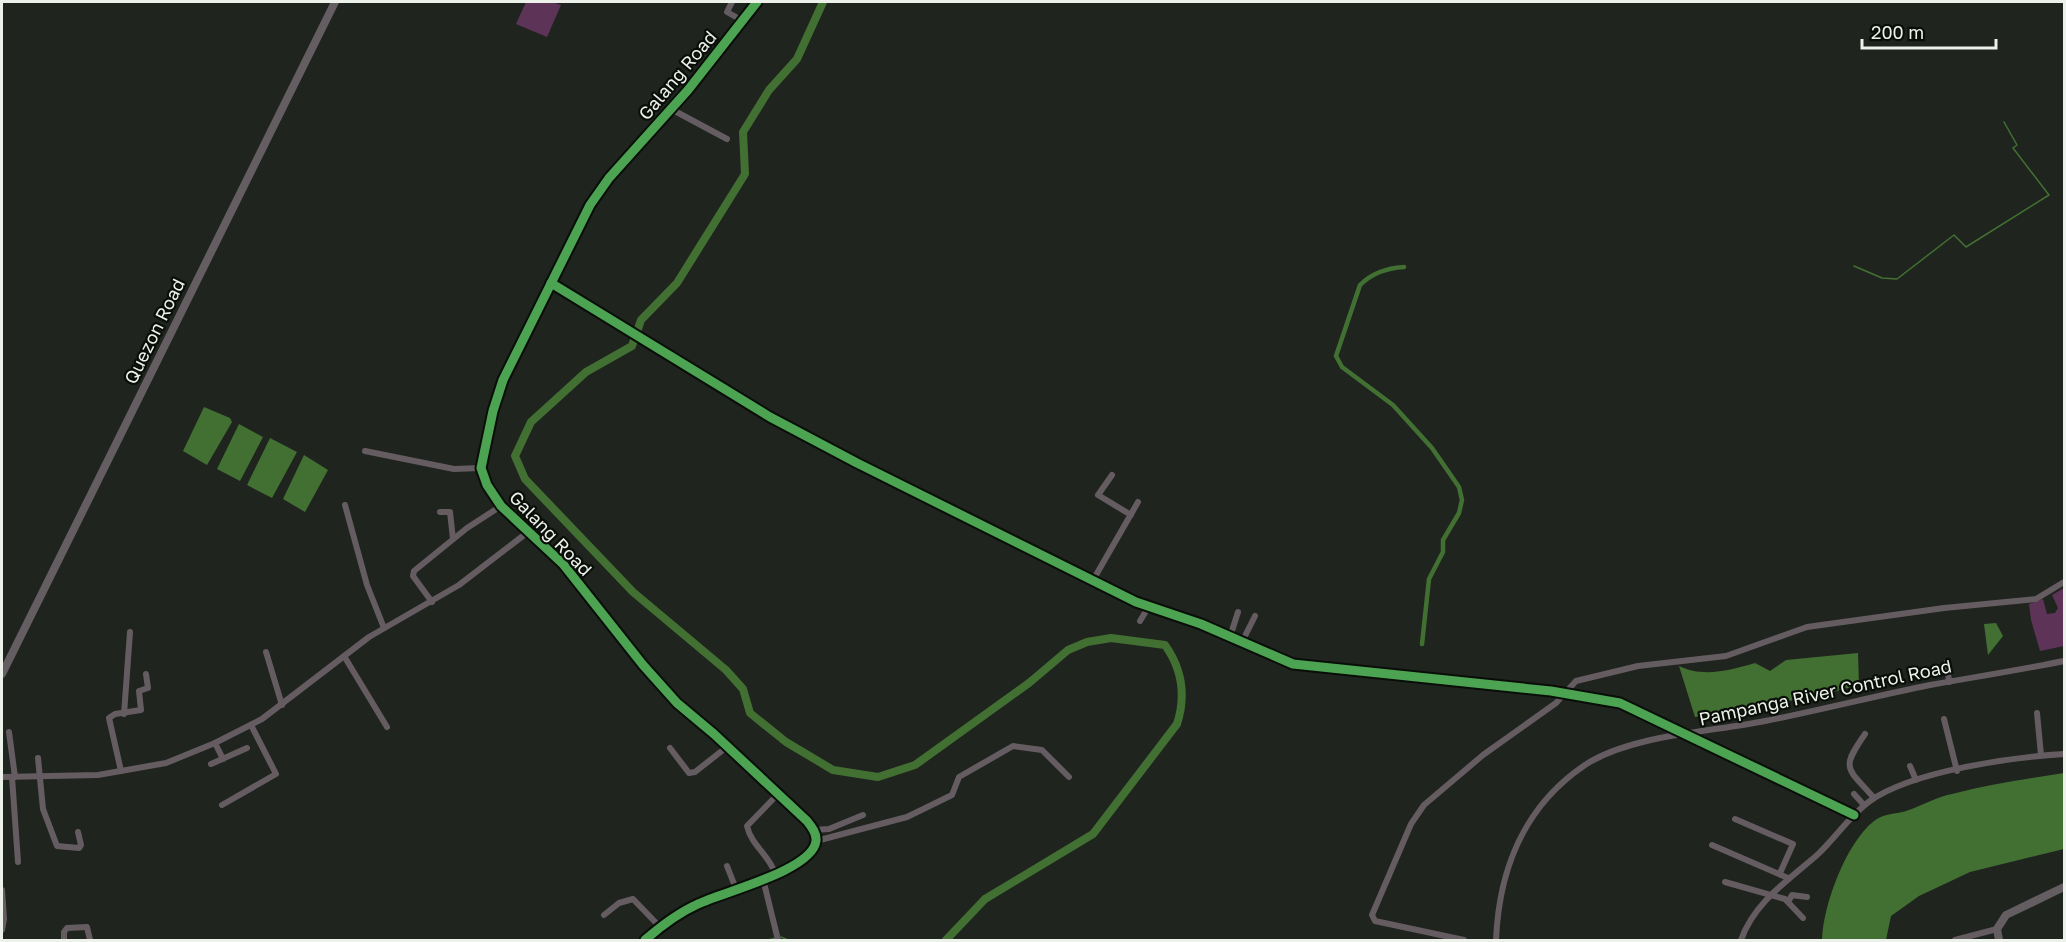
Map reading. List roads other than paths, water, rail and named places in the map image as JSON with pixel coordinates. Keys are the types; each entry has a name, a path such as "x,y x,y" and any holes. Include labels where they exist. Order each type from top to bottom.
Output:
{"main road":[{"name":"Quezon Road","path":"2,674 335,2"},
{"path":"1999,940 1997,929 2006,915 2064,887"}],"street":[{"path":"732,2 727,12 743,21"},
{"name":"Galang Road","path":"757,2 671,109 609,178 582,219 503,380 487,433 481,468 487,485 501,506 562,564 643,665 677,703 728,746 778,794 813,830 816,841"},
{"path":"671,109 727,139"},
{"path":"550,283 770,417 1092,582 1149,606 1293,664 1565,693 1630,706 1854,815"},
{"path":"365,451 454,469 481,468"},
{"path":"1112,474 1098,495 1131,514"},
{"path":"1092,582 1138,502"},
{"path":"345,505 367,585 384,628"},
{"path":"432,602 413,576 414,571 453,539 501,506"},
{"path":"440,512 450,512 453,539"},
{"path":"2,777 98,775 181,759 251,725 282,705 344,656 384,628 432,602 480,570 528,532"},
{"path":"1460,940 1375,921 1371,918 1411,824 1424,805 1459,774 1517,729 1556,703 1576,681 1638,666 1726,656 1807,627 1944,608 2030,600 2064,582"},
{"path":"1140,621 1149,606"},
{"path":"1230,637 1239,612"},
{"path":"1242,642 1255,616"},
{"path":"124,714 130,632"},
{"path":"266,652 282,705"},
{"path":"344,656 387,727"},
{"name":"Pampanga River Control Road","path":"1496,940 1499,898 1510,863 1527,825 1535,813 1575,773 1607,754 1635,744 1830,709 1949,682 2064,661"},
{"path":"1947,662 1949,682"},
{"path":"141,710 139,691 148,688 146,674"},
{"path":"121,771 109,718 115,714 148,710"},
{"path":"2037,713 2041,755"},
{"path":"1944,719 1957,771"},
{"path":"222,805 276,774 251,725"},
{"path":"9,732 18,862"},
{"path":"1865,734 1848,759 1848,767 1874,798"},
{"path":"215,743 223,759"},
{"path":"670,748 689,773 695,772 728,746"},
{"path":"645,940 660,927 698,903 763,879 805,858 816,841 917,813 952,795 959,777 1013,746 1042,750 1069,777"},
{"path":"211,764 246,748"},
{"path":"1741,940 1752,918 1772,894 1874,798 1916,780 2041,755 2064,754"},
{"path":"38,758 43,809 57,846 81,847 78,832"},
{"path":"1910,766 1916,780"},
{"path":"775,873 769,858 757,847 747,826 778,794"},
{"path":"1854,794 1864,805"},
{"path":"813,830 829,829 863,815"},
{"path":"1736,819 1793,844 1780,873"},
{"path":"1712,845 1788,878"},
{"path":"727,866 736,889"},
{"path":"763,879 778,940"},
{"path":"1725,882 1772,894 1788,902 1803,918"},
{"path":"2,890 2,930"},
{"path":"1788,902 1792,895 1807,897"},
{"path":"604,915 619,903 633,899 660,927"},
{"path":"64,940 64,932 67,928 87,927 90,940"},
{"path":"1955,940 1997,929"}],"waterway":[{"path":"638,329 641,320 677,283 745,174 743,132 769,90 797,59 823,2"},
{"path":"1854,266 1882,278 1897,279 1954,235 1966,247 2049,195 2013,148 2017,145 2004,122"},
{"path":"1404,267 1380,272 1360,285 1336,356 1342,367 1393,405 1432,448 1459,487 1462,500 1459,513 1443,540 1443,552 1429,579 1422,644"},
{"path":"635,337 632,346 586,372 531,422 515,456 525,479 633,592 726,670 743,689 750,713 786,742 833,770 878,777 915,765 1029,683 1068,650 1087,642 1111,638 1165,645 1171,654 1179,673 1182,693 1177,724 1093,834 985,899 946,940"},
{"path":"781,937 788,940"},
{"path":"768,940 776,938"}]}
